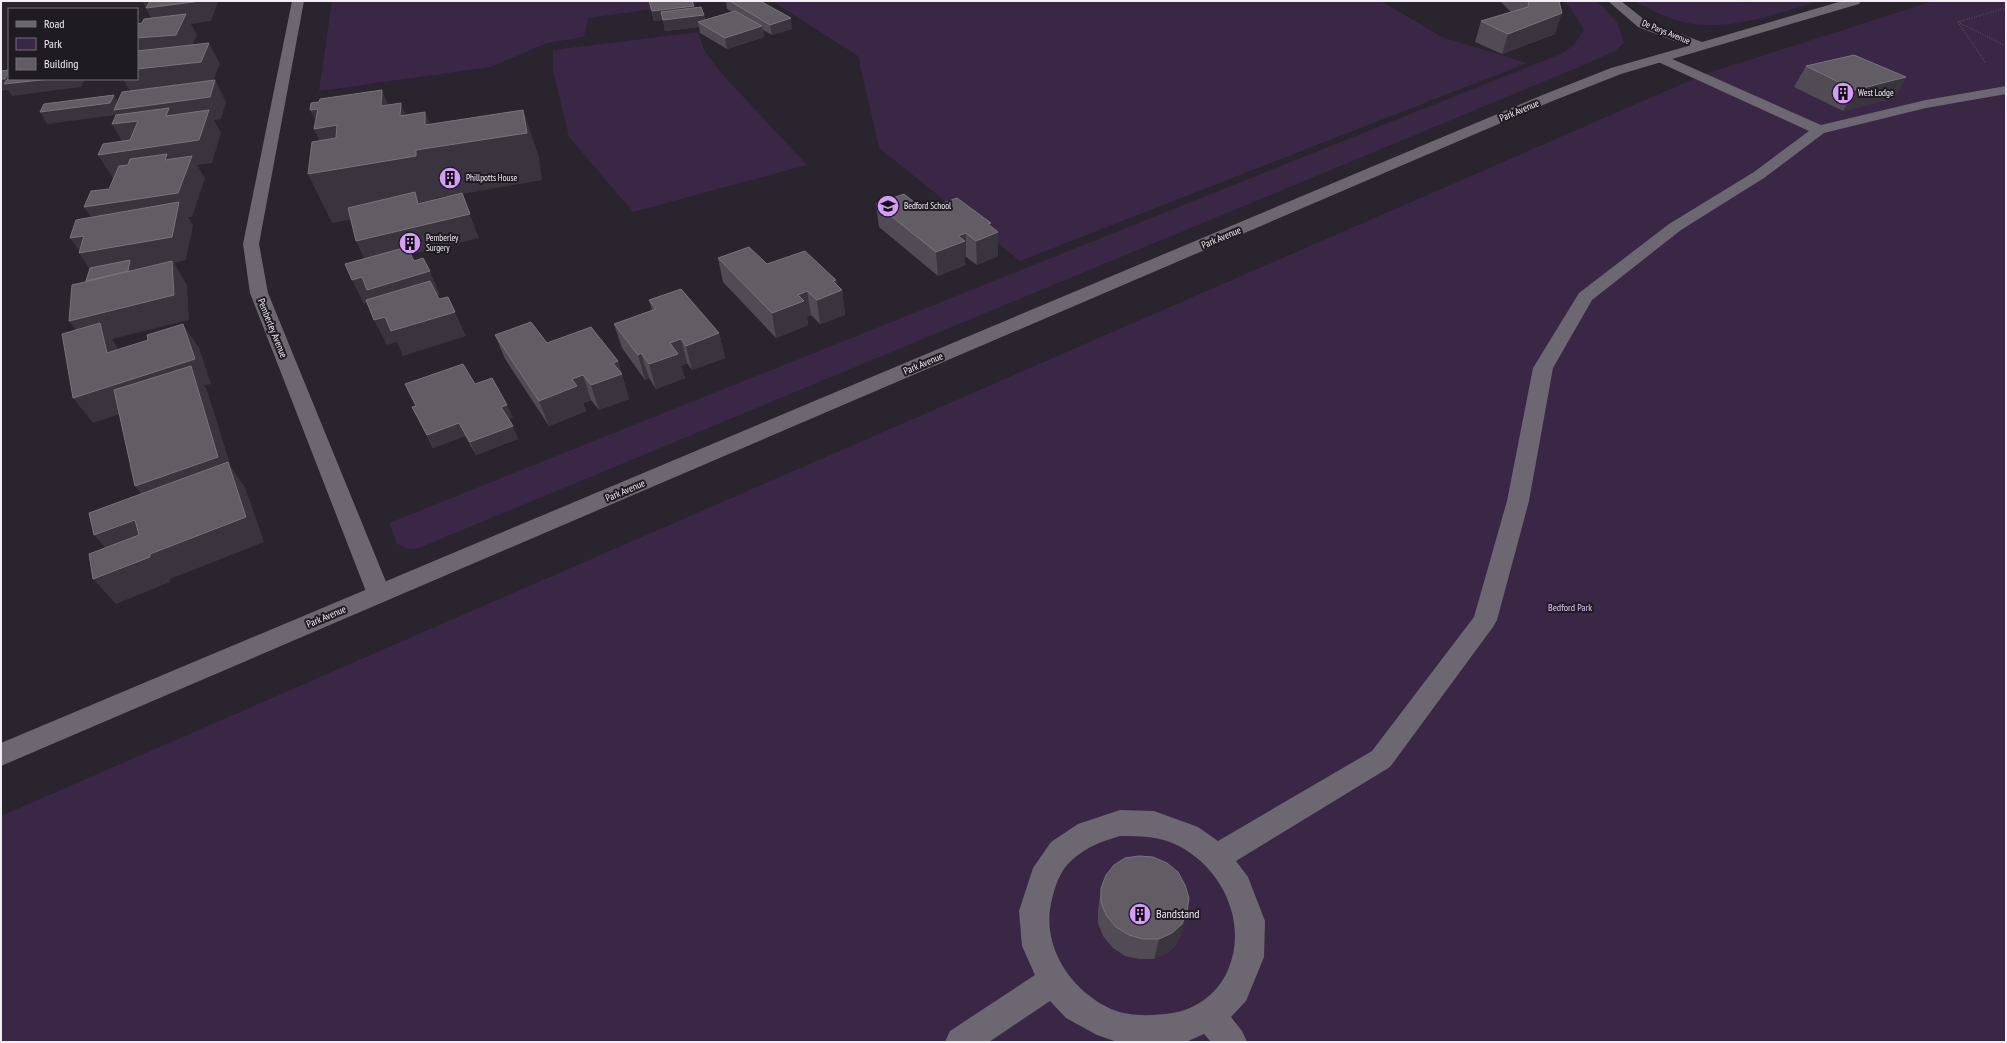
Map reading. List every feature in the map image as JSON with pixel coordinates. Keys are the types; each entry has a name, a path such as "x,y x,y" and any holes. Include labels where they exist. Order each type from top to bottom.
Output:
{"street":[{"name":"Pemberley Avenue","path":"298,1 251,244 259,293 379,594"},
{"name":"De Parys Avenue","path":"1614,1 1642,24 1701,46"},
{"name":"Park Avenue","path":"1,755 1545,99 1616,71 1855,1"},
{"path":"1661,58 1819,130"},
{"path":"1217,857 1381,760 1485,620 1518,501 1543,368 1585,296 1675,227 1759,175 1819,130 1926,104 2005,90"},
{"path":"1120,823 1154,824 1188,836 1217,857 1238,887 1250,921 1249,957 1235,990 1210,1016 1179,1029 1144,1032 1108,1024 1077,1007 1053,981 1037,946 1034,911 1043,878 1061,851 1088,833 1120,823"},
{"path":"961,1042 1053,981"},
{"path":"1210,1016 1231,1042"}],"path":[{"path":"1958,22 2006,8"},
{"path":"1958,22 2006,46"},
{"path":"1958,22 2005,90"}],"green space":[{"path":"332,1 713,1 588,18 584,37 547,43 491,67 319,91"},
{"path":"772,1 1381,1 1442,37 1527,63 1020,261 879,148 858,56"},
{"path":"1563,1 1597,1 1617,22 1624,43 1615,51 1579,67 419,548 409,549 397,544 389,523 1563,53 1574,45 1584,30 1570,8"},
{"path":"1634,1 1730,1 1748,3 1755,1 1820,1 1750,21 1715,25 1679,21 1662,15"},
{"name":"Bedford Park","path":"1933,1 2006,1 2006,1042 1,1042 1,816 1705,74"},
{"path":"698,32 704,50 723,75 807,165 633,212 569,137 553,70 553,50"}],"building":[{"path":"150,1 201,1 146,8"},
{"path":"649,1 692,1 694,6 652,11"},
{"path":"730,1 760,1 791,18 770,25"},
{"path":"1529,1 1559,1 1562,13 1508,34 1481,21 1528,7"},
{"path":"701,7 704,15 663,20 661,12"},
{"path":"735,11 762,26 725,38 698,22"},
{"path":"186,14 176,35 138,38 138,24 142,23 144,19"},
{"path":"209,43 201,62 138,69 138,51"},
{"path":"1854,55 1906,77 1855,90 1806,66"},
{"path":"8,70 5,79 1,79 1,71"},
{"path":"8,78 8,80 41,80 4,84"},
{"path":"215,80 210,97 114,110 122,92"},
{"path":"382,90 381,106 401,103 400,116 425,112 425,125 523,110 527,133 416,150 416,156 308,174 312,142 336,138 337,125 314,129 318,109 310,110 311,103 319,102 320,99"},
{"path":"114,95 110,103 40,112 44,104"},
{"path":"169,108 166,116 209,110 199,140 98,155 103,144 130,140 138,121 112,124 116,115"},
{"path":"167,154 165,160 192,156 178,193 84,207 91,191 109,189 119,166 128,165 130,159"},
{"path":"415,192 418,204 462,193 470,214 356,241 348,208"},
{"path":"904,194 924,210 957,198 991,223 988,224 998,232 976,241 966,233 958,236 965,241 936,252 876,204"},
{"path":"179,202 172,237 79,253 84,236 70,238 76,220"},
{"path":"407,247 414,261 423,258 430,271 367,290 362,277 352,280 345,264"},
{"path":"749,247 767,264 805,251 836,280 833,281 842,290 817,300 807,291 798,295 804,301 772,313 718,258"},
{"path":"130,260 128,271 86,281 90,268"},
{"path":"172,261 174,295 69,321 72,285"},
{"path":"430,281 439,299 448,297 455,312 391,331 385,317 374,320 366,300"},
{"path":"681,289 719,333 686,346 681,339 670,343 678,354 649,364 641,353 638,355 614,324 656,309 649,300"},
{"path":"531,322 547,343 591,327 618,361 613,363 622,374 591,385 583,375 572,379 577,386 539,401 495,335"},
{"path":"100,323 107,353 148,340 147,335 183,324 195,359 73,398 62,334"},
{"path":"463,364 475,384 492,378 507,405 501,407 513,426 470,442 459,423 427,435 412,407 416,406 405,384"},
{"path":"191,366 218,457 135,486 114,390"},
{"path":"228,462 246,517 150,554 150,557 93,579 89,554 139,535 135,520 94,535 89,513"},
{"name":"Bandstand","path":"1139,856 1153,857 1167,863 1178,872 1185,885 1189,898 1187,912 1182,924 1172,933 1159,939 1143,939 1129,935 1116,927 1106,915 1101,902 1101,888 1106,875 1114,865 1125,858"}],"place":[{"name":"West Lodge","path":"1843,93"},
{"name":"Phillpotts House","path":"450,178"},
{"name":"Bedford School","path":"888,206"},
{"name":"Pemberley Surgery","path":"410,243"},
{"name":"Bandstand","path":"1140,914"}]}
